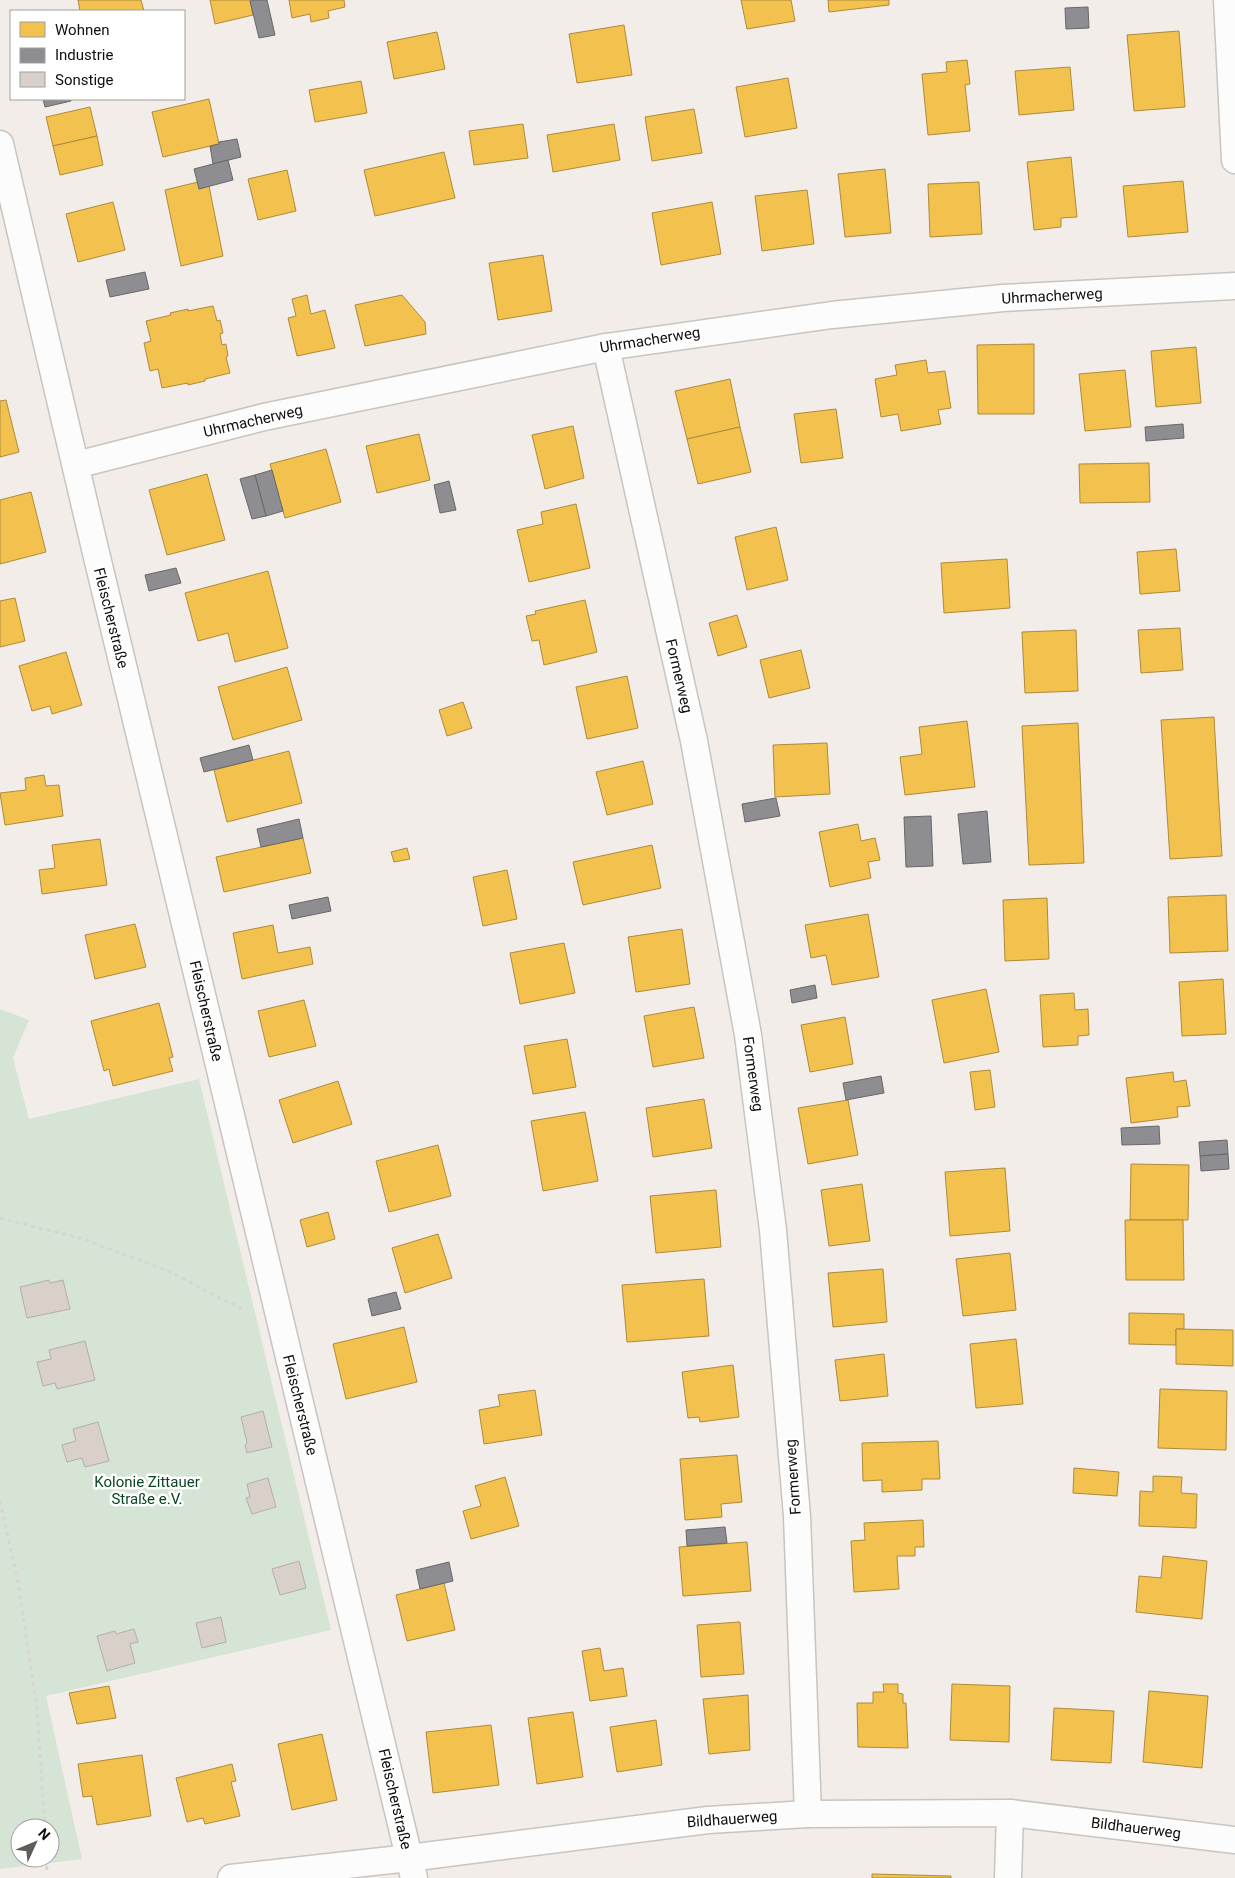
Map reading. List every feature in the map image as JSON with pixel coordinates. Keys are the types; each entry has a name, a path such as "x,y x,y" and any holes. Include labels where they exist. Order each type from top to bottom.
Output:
{"street":[{"path":"1227,0 1235,160"},
{"name":"Fleischerstraße","path":"0,144 412,1868"},
{"name":"Uhrmacherweg","path":"76,465 264,417 606,347 832,315 1003,298 1235,286"},
{"name":"Formerweg","path":"606,347 694,741 723,893 750,1051 773,1230 797,1516 808,1814"},
{"path":"1008,1878 1010,1813"},
{"name":"Bildhauerweg","path":"231,1878 412,1868 708,1820 808,1814 1010,1813 1235,1840"}],"path":[{"path":"0,1218 80,1238 171,1272 240,1308 248,1307"},
{"path":"0,1501 18,1582 37,1709 44,1818"}],"green space":[{"name":"Kolonie Zittauer Straße e.V.","path":"0,1009 29,1020 13,1058 29,1119 199,1079 331,1630 46,1696 82,1859 60,1862 60,1818 10,1818 10,1868 0,1869"}],"building: Wohnen":[{"path":"78,0 141,0 144,10 80,10"},
{"path":"210,0 250,0 253,15 215,24"},
{"path":"289,0 344,0 345,7 328,11 329,18 311,22 310,14 292,18"},
{"path":"741,0 791,0 795,21 747,29"},
{"path":"828,0 889,0 889,5 829,12"},
{"path":"624,25 632,75 577,83 569,34"},
{"path":"1179,31 1185,107 1134,111 1127,35"},
{"path":"437,32 445,69 394,79 387,42"},
{"path":"967,60 970,84 965,85 970,131 928,135 922,74 947,72 946,62"},
{"path":"1070,67 1074,110 1019,115 1015,71"},
{"path":"788,78 797,128 745,137 736,87"},
{"path":"361,81 367,113 315,122 309,90"},
{"path":"209,99 219,144 163,157 152,112"},
{"path":"90,107 97,136 53,146 46,117"},
{"path":"694,109 702,153 652,161 645,117"},
{"path":"523,124 528,158 474,165 469,131"},
{"path":"614,124 620,160 553,172 547,135"},
{"path":"97,136 103,165 60,175 53,146"},
{"path":"444,152 455,198 375,216 364,170"},
{"path":"1071,157 1077,217 1061,218 1061,227 1034,230 1027,162"},
{"path":"885,169 891,233 845,237 838,174"},
{"path":"287,170 296,211 258,220 248,179"},
{"path":"1183,181 1188,232 1128,237 1123,186"},
{"path":"198,182 199,189 209,186 223,256 181,266 165,190"},
{"path":"979,182 982,234 930,237 928,184"},
{"path":"807,190 814,244 762,251 755,196"},
{"path":"113,202 125,250 78,262 66,214"},
{"path":"712,202 721,254 661,265 652,213"},
{"path":"543,255 552,311 498,320 489,263"},
{"path":"307,295 311,314 325,310 335,348 297,356 288,318 296,316 292,299"},
{"path":"402,295 425,322 426,334 365,346 355,305"},
{"path":"213,306 217,321 220,320 223,333 220,334 222,345 226,344 228,356 226,357 230,373 188,385 188,383 162,388 158,369 150,371 144,343 151,341 146,321 171,315 170,313"},
{"path":"1034,344 1034,414 978,414 977,345"},
{"path":"1196,347 1201,403 1156,407 1151,351"},
{"path":"926,360 928,373 945,371 951,408 938,410 941,424 901,431 898,414 881,417 875,379 897,375 895,365"},
{"path":"1125,370 1131,427 1085,431 1079,374"},
{"path":"730,379 740,427 687,439 675,391"},
{"path":"6,400 19,452 0,457 0,401"},
{"path":"836,409 843,458 801,463 794,414"},
{"path":"573,426 584,478 545,489 532,435"},
{"path":"740,427 751,472 698,484 687,439"},
{"path":"419,434 430,480 377,493 366,446"},
{"path":"326,449 341,502 285,518 270,464"},
{"path":"1149,463 1150,502 1080,503 1079,464"},
{"path":"207,474 225,540 167,555 149,490"},
{"path":"31,492 46,552 0,564 0,500"},
{"path":"576,504 590,568 529,582 517,530 543,524 541,512"},
{"path":"776,527 788,580 747,590 735,537"},
{"path":"1176,549 1180,591 1140,594 1137,552"},
{"path":"1007,559 1010,608 944,613 941,563"},
{"path":"268,571 288,648 235,662 228,633 198,641 185,593"},
{"path":"15,598 25,641 0,647 0,601"},
{"path":"585,600 597,652 544,665 539,640 532,641 526,616 536,614 535,611"},
{"path":"737,615 747,647 718,656 709,623"},
{"path":"1180,628 1183,670 1141,673 1138,630"},
{"path":"1076,630 1078,691 1025,693 1022,632"},
{"path":"801,650 810,688 769,698 760,660"},
{"path":"66,652 82,705 52,714 50,706 32,711 19,666"},
{"path":"287,667 302,720 233,740 218,687"},
{"path":"627,676 638,728 587,739 576,687"},
{"path":"463,702 472,728 447,736 439,710"},
{"path":"1214,717 1222,856 1170,859 1161,720"},
{"path":"967,721 975,787 905,795 900,757 922,754 919,727"},
{"path":"1078,723 1084,863 1029,865 1022,726"},
{"path":"827,743 830,794 775,797 773,745"},
{"path":"289,751 302,803 227,822 214,770"},
{"path":"643,761 653,804 607,815 596,772"},
{"path":"44,775 46,786 59,785 63,816 5,825 0,793 26,790 25,778"},
{"path":"858,824 861,841 875,838 880,860 868,862 871,878 830,887 819,832"},
{"path":"303,838 311,873 224,892 216,857"},
{"path":"100,839 107,885 42,894 39,870 55,868 52,845"},
{"path":"652,845 661,888 583,905 573,862"},
{"path":"407,848 410,859 394,862 391,852"},
{"path":"507,870 517,919 483,926 473,877"},
{"path":"1226,895 1228,951 1170,953 1168,897"},
{"path":"1047,898 1049,959 1005,961 1003,900"},
{"path":"868,914 879,977 832,985 826,955 811,958 805,925"},
{"path":"135,924 146,967 95,979 85,935"},
{"path":"273,925 278,953 310,947 313,964 242,979 233,933"},
{"path":"682,929 690,984 636,992 628,937"},
{"path":"564,943 575,993 520,1004 510,953"},
{"path":"1223,979 1226,1034 1182,1036 1179,982"},
{"path":"986,989 999,1052 944,1063 932,1000"},
{"path":"1074,993 1075,1010 1088,1009 1089,1035 1078,1036 1078,1045 1043,1047 1040,995"},
{"path":"304,1000 316,1046 269,1057 258,1011"},
{"path":"159,1003 173,1057 169,1058 173,1071 113,1086 109,1069 104,1071 91,1021"},
{"path":"694,1007 704,1058 653,1067 644,1016"},
{"path":"845,1017 853,1064 810,1072 801,1025"},
{"path":"567,1039 576,1087 533,1094 524,1046"},
{"path":"990,1070 995,1107 975,1110 970,1072"},
{"path":"1173,1072 1174,1082 1186,1080 1190,1106 1177,1107 1178,1117 1131,1123 1126,1078"},
{"path":"338,1081 352,1124 293,1143 279,1100"},
{"path":"704,1099 712,1148 653,1157 646,1108"},
{"path":"848,1100 858,1155 808,1164 798,1108"},
{"path":"585,1112 598,1181 543,1191 531,1121"},
{"path":"438,1145 451,1196 389,1212 376,1161"},
{"path":"1131,1164 1189,1165 1188,1220 1130,1220"},
{"path":"1005,1168 1010,1231 950,1236 945,1172"},
{"path":"862,1184 870,1241 829,1246 821,1190"},
{"path":"716,1190 721,1247 656,1253 650,1196"},
{"path":"328,1212 335,1239 307,1247 300,1220"},
{"path":"1125,1220 1183,1220 1184,1280 1126,1280"},
{"path":"438,1234 452,1278 405,1293 392,1248"},
{"path":"1010,1253 1016,1310 963,1316 956,1259"},
{"path":"883,1269 887,1322 833,1327 828,1273"},
{"path":"704,1279 709,1336 627,1342 622,1285"},
{"path":"1129,1313 1184,1314 1184,1329 1176,1329 1176,1345 1129,1344"},
{"path":"404,1327 417,1382 346,1399 333,1344"},
{"path":"1176,1329 1233,1330 1233,1366 1176,1364"},
{"path":"1016,1339 1023,1404 976,1408 970,1344"},
{"path":"884,1354 888,1396 840,1401 835,1360"},
{"path":"733,1365 739,1417 700,1422 699,1417 688,1418 682,1372"},
{"path":"1160,1389 1227,1391 1226,1450 1158,1448"},
{"path":"535,1390 542,1435 484,1444 479,1410 500,1406 498,1395"},
{"path":"938,1441 940,1479 922,1479 922,1490 882,1492 882,1480 863,1481 862,1443"},
{"path":"737,1455 742,1502 721,1504 722,1517 685,1520 680,1459"},
{"path":"1074,1468 1119,1472 1117,1496 1073,1493"},
{"path":"1153,1476 1182,1477 1181,1493 1197,1494 1196,1528 1139,1526 1140,1491 1153,1492"},
{"path":"505,1477 519,1526 471,1539 463,1511 481,1506 475,1486"},
{"path":"923,1520 924,1547 915,1547 915,1556 897,1556 899,1589 854,1592 851,1541 865,1540 864,1523"},
{"path":"747,1542 751,1591 683,1596 679,1547"},
{"path":"1163,1556 1207,1561 1202,1619 1136,1612 1139,1576 1161,1578"},
{"path":"444,1583 455,1630 407,1641 396,1595"},
{"path":"740,1622 744,1674 701,1677 697,1625"},
{"path":"600,1648 604,1671 623,1668 627,1696 590,1701 582,1651"},
{"path":"883,1684 898,1684 898,1693 903,1694 903,1703 906,1703 908,1748 858,1747 857,1703 873,1703 873,1692 884,1692"},
{"path":"952,1684 1010,1686 1009,1742 950,1740"},
{"path":"109,1686 116,1718 77,1724 69,1693"},
{"path":"1149,1691 1208,1696 1202,1768 1143,1762"},
{"path":"748,1695 750,1750 709,1754 703,1699"},
{"path":"1054,1708 1114,1711 1111,1763 1051,1760"},
{"path":"573,1712 583,1777 537,1784 528,1718"},
{"path":"656,1720 662,1765 617,1772 610,1727"},
{"path":"491,1725 499,1785 433,1793 426,1732"},
{"path":"322,1734 337,1800 292,1810 278,1744"},
{"path":"142,1755 151,1816 97,1825 92,1796 83,1797 78,1764"},
{"path":"232,1764 236,1781 231,1782 240,1816 205,1824 203,1818 187,1822 176,1778"},
{"path":"872,1874 951,1876 951,1878 872,1878"}],"building: Industrie":[{"path":"267,0 275,35 259,38 250,1"},
{"path":"1088,7 1089,28 1066,29 1065,8"},
{"path":"43,100 71,100 71,101 45,107"},
{"path":"237,139 241,157 213,164 210,146 219,144 219,142"},
{"path":"228,160 233,180 199,189 194,169"},
{"path":"145,272 149,289 110,297 106,280"},
{"path":"1183,424 1184,438 1146,441 1145,427"},
{"path":"272,470 283,511 266,516 255,475"},
{"path":"255,475 266,516 252,519 240,479"},
{"path":"449,481 456,510 440,513 434,485"},
{"path":"176,568 181,583 149,591 145,575"},
{"path":"249,745 253,760 204,772 200,758"},
{"path":"776,798 780,816 745,822 742,804"},
{"path":"987,811 991,862 963,864 958,814"},
{"path":"931,816 933,866 906,867 904,817"},
{"path":"299,819 303,838 261,847 257,829"},
{"path":"328,897 331,911 292,919 289,905"},
{"path":"815,985 817,998 792,1003 790,990"},
{"path":"881,1076 884,1093 846,1100 843,1083"},
{"path":"1159,1126 1160,1144 1122,1145 1121,1128"},
{"path":"1227,1140 1228,1154 1200,1156 1199,1142"},
{"path":"1228,1154 1229,1169 1201,1171 1200,1156"},
{"path":"396,1292 401,1309 372,1316 368,1299"},
{"path":"725,1527 727,1543 687,1546 686,1530"},
{"path":"449,1562 453,1581 420,1589 416,1570"}],"building: Sonstige":[{"path":"49,1280 50,1283 63,1280 70,1309 27,1318 20,1287"},
{"path":"85,1341 95,1380 57,1389 55,1383 43,1386 37,1362 51,1359 49,1350"},
{"path":"263,1411 272,1447 247,1453 245,1445 247,1443 241,1417"},
{"path":"98,1422 109,1461 85,1467 82,1458 67,1462 62,1445 76,1441 73,1429"},
{"path":"268,1478 276,1507 252,1514 246,1498 250,1497 247,1484"},
{"path":"299,1561 306,1588 280,1595 272,1569"},
{"path":"221,1617 226,1642 202,1648 196,1623"},
{"path":"134,1629 138,1642 130,1644 135,1663 107,1671 97,1636 115,1631 116,1634"}]}
